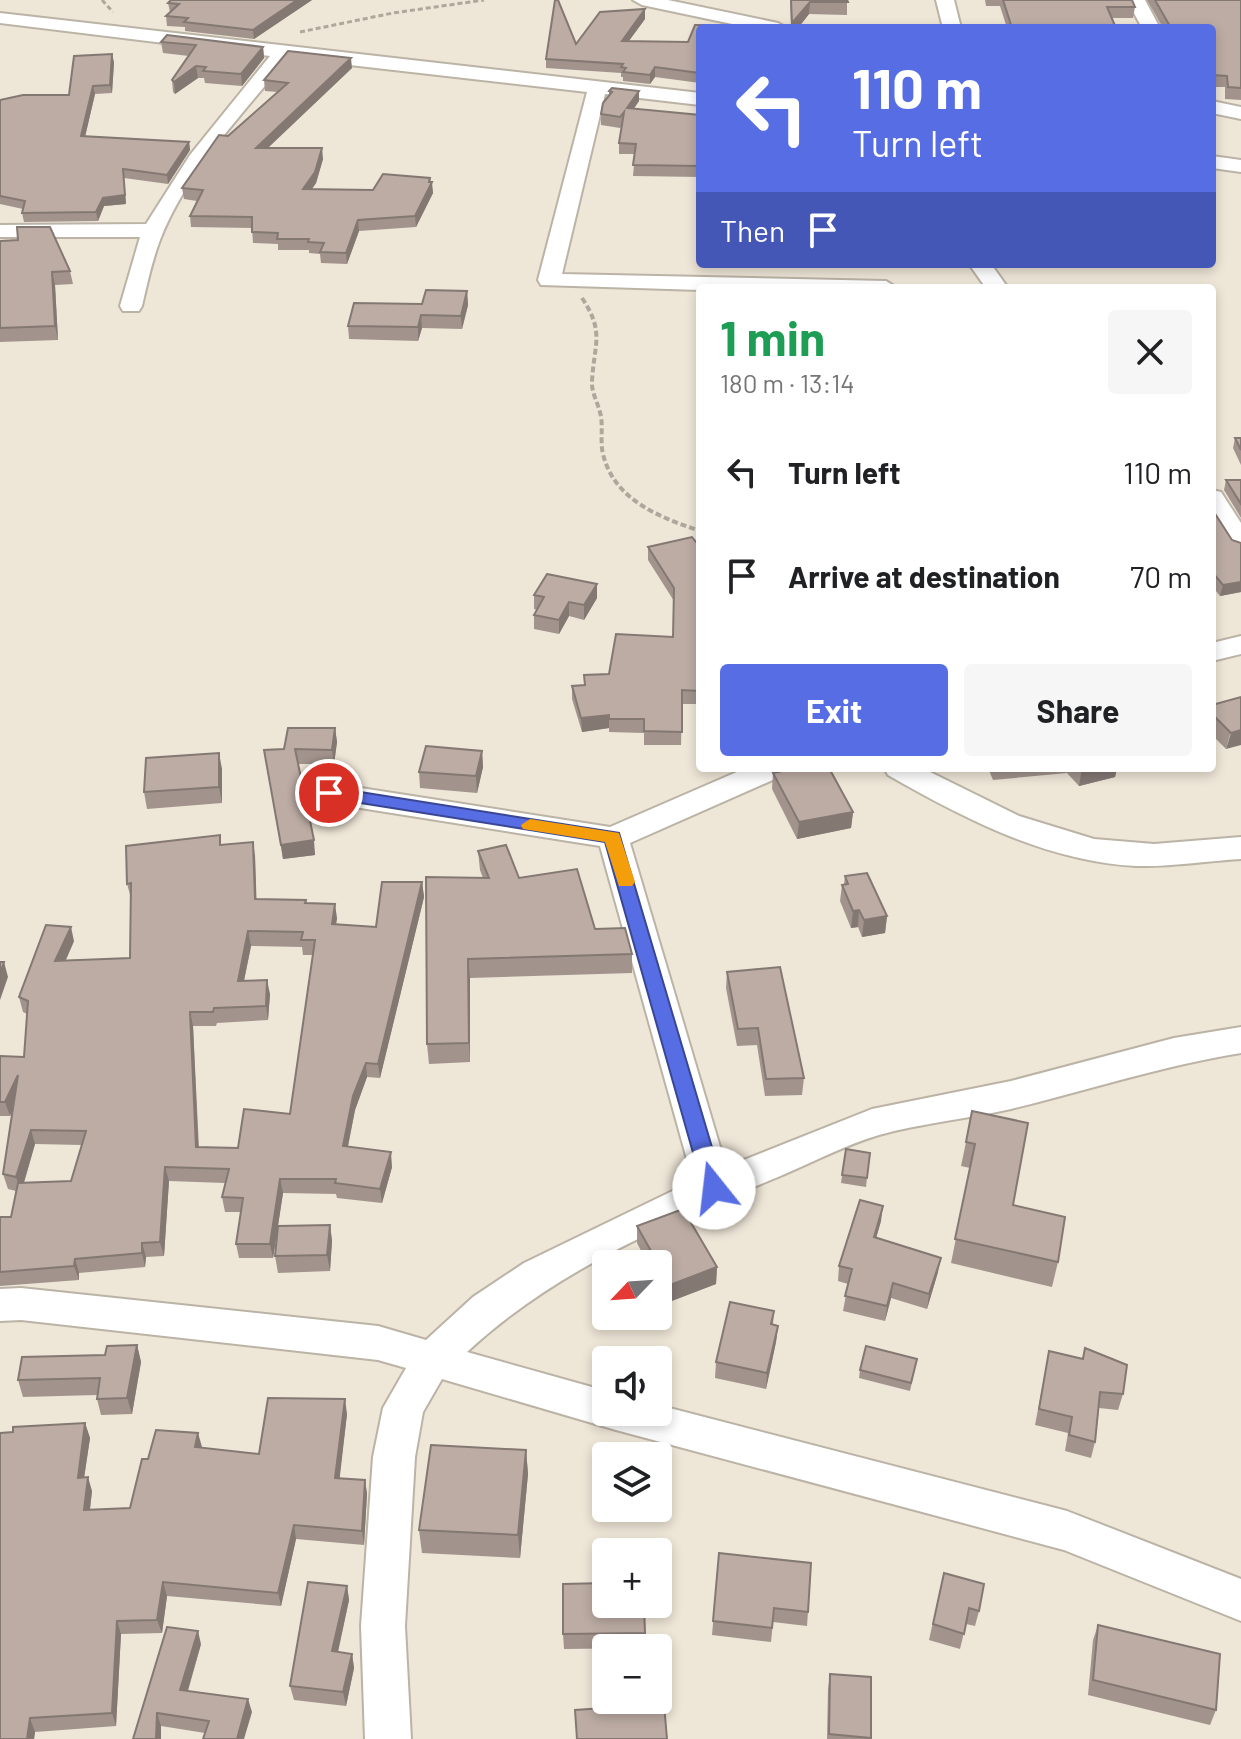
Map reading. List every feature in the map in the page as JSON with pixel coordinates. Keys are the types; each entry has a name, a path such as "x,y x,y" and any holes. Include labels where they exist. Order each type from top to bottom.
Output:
{"street":[{"path":"642,0 782,23"},
{"path":"945,0 951,24"},
{"path":"1136,0 1149,24"},
{"path":"0,18 288,42 696,98"},
{"path":"0,26 22,21"},
{"path":"131,306 141,260 153,230 185,176 288,42"},
{"path":"598,85 549,280 718,284"},
{"path":"1216,108 1241,113"},
{"path":"1216,163 1241,166"},
{"path":"0,231 153,230"},
{"path":"1216,504 1241,543"},
{"path":"1216,651 1241,645"},
{"path":"329,793 613,838 764,772"},
{"path":"906,772 1004,824 1075,847 1129,855 1241,848"},
{"path":"613,838 714,1188"},
{"path":"388,1739 383,1626 394,1457 403,1408 434,1357 487,1309 538,1274 714,1188 872,1123 1011,1095 1159,1055 1241,1040"},
{"path":"0,1305 21,1304 364,1341 434,1357 592,1405"},
{"path":"669,1426 1067,1531 1241,1600"}],"path":[{"path":"288,42 393,13 484,0"},
{"path":"549,280 583,299 595,318 599,354 592,387 599,407 602,451 608,470 633,502 652,514 696,530"}],"building":[{"path":"171,0 297,0 253,30 184,22 188,18 166,16 179,4 168,3"},
{"path":"555,0 558,0 576,44 600,12 645,9 622,41 688,42 696,25 696,72 655,67 650,75 623,72 626,68 621,67 623,64 546,59"},
{"path":"791,0 848,2 810,2 792,23"},
{"path":"1003,0 1132,0 1135,7 1107,7 1114,24 1011,24"},
{"path":"1155,0 1241,0 1241,88 1228,87 1227,76 1216,75 1216,24 1169,24"},
{"path":"167,35 263,47 241,74 203,71 206,67 196,66 174,82 172,80 196,45 161,42"},
{"path":"288,51 351,58 256,148 322,148 315,172 303,189 373,190 383,174 430,178 429,182 432,182 415,216 358,220 346,253 320,252 324,243 308,242 309,239 277,239 278,233 252,232 252,217 190,216 203,190 182,188 219,135 228,136 288,83 264,80"},
{"path":"112,54 110,85 93,86 81,136 189,142 167,175 123,169 125,195 103,198 96,212 22,213 25,201 0,196 0,100 23,95 69,95 74,56"},
{"path":"612,88 639,91 627,108 696,115 696,166 633,165 636,144 619,143 624,112 620,117 601,114 603,103 612,92 609,91"},
{"path":"17,227 50,227 70,271 52,272 55,326 0,328 0,241 18,240"},
{"path":"426,290 467,291 461,316 421,315 418,327 348,326 354,303 422,304"},
{"path":"1226,480 1241,480 1241,504"},
{"path":"1216,515 1232,540 1241,543 1241,582 1223,585 1216,577"},
{"path":"692,537 696,542 696,691 682,690 682,732 644,731 644,719 609,719 609,715 581,718 572,686 585,685 584,675 609,674 616,634 673,637 674,588 648,547"},
{"path":"547,574 597,584 584,605 569,602 559,620 534,615 544,597 534,595"},
{"path":"1241,697 1241,730 1231,733 1216,718 1216,704"},
{"path":"288,728 335,728 332,750 295,749 314,840 281,845 264,750 284,749"},
{"path":"426,746 482,751 476,776 419,772"},
{"path":"219,753 219,787 144,792 146,758"},
{"path":"831,772 853,812 799,822 773,773"},
{"path":"220,835 220,845 253,842 255,899 335,904 332,924 376,927 382,882 422,882 378,1064 366,1063 353,1096 343,1146 391,1152 380,1189 335,1183 336,1179 280,1179 270,1244 236,1244 243,1198 222,1197 229,1169 165,1167 160,1242 142,1243 142,1253 75,1259 74,1266 0,1272 0,1217 11,1217 18,1183 71,1181 86,1131 31,1130 16,1177 3,1174 18,1075 5,1102 0,1102 0,1056 24,1057 28,1001 19,997 46,925 71,927 55,961 130,958 131,883 127,884 126,846","holes":["248,931 303,932 301,940 315,940 290,1114 244,1109 238,1148 196,1147 190,1012 266,1006 267,980 238,981"]},
{"path":"506,845 519,878 577,869 595,929 625,928 632,954 468,959 469,1043 427,1044 426,877 489,878 478,851"},
{"path":"867,873 887,916 864,920 859,910 853,911 842,885 848,884 845,876"},
{"path":"780,967 804,1078 766,1079 758,1028 738,1029 727,972"},
{"path":"972,1111 1028,1123 1013,1205 1065,1217 1058,1262 955,1239 975,1144 966,1142"},
{"path":"846,1149 870,1153 867,1178 842,1175"},
{"path":"860,1200 883,1206 874,1237 941,1258 929,1294 893,1283 887,1306 845,1296 852,1269 839,1266"},
{"path":"683,1209 717,1267 672,1284 672,1250 650,1250 637,1226"},
{"path":"330,1225 327,1255 275,1256 278,1226"},
{"path":"730,1302 774,1311 771,1324 778,1326 767,1373 716,1362"},
{"path":"137,1345 127,1398 97,1399 100,1378 18,1380 22,1357 105,1355 107,1346"},
{"path":"866,1346 917,1359 911,1383 860,1370"},
{"path":"1085,1348 1127,1365 1123,1394 1100,1392 1095,1442 1069,1435 1072,1417 1039,1409 1049,1351 1083,1359"},
{"path":"268,1398 345,1399 335,1478 365,1480 362,1531 294,1525 278,1593 163,1582 157,1620 117,1621 112,1713 30,1718 27,1739 0,1739 0,1433 13,1432 13,1427 85,1423 78,1478 88,1477 84,1510 130,1508 142,1459 148,1459 156,1430 198,1433 195,1447 259,1454"},
{"path":"431,1445 526,1450 518,1535 419,1530"},
{"path":"719,1553 811,1563 808,1612 774,1608 772,1628 713,1621"},
{"path":"944,1573 984,1584 979,1611 969,1608 964,1634 933,1624"},
{"path":"308,1582 347,1586 332,1651 352,1654 343,1692 290,1686"},
{"path":"592,1583 592,1618 644,1618 645,1633 563,1634 563,1584"},
{"path":"1098,1625 1220,1654 1216,1710 1093,1680"},
{"path":"167,1627 198,1631 180,1690 248,1699 237,1739 203,1739 209,1721 157,1713 156,1739 133,1739"},
{"path":"830,1674 871,1677 871,1738 829,1734"},
{"path":"592,1709 592,1714 665,1714 667,1739 577,1739 575,1710"}],"slow traffic":[{"path":"530,825 613,838 626,882"}],"route":[{"path":"329,793 613,838 714,1188"}]}
